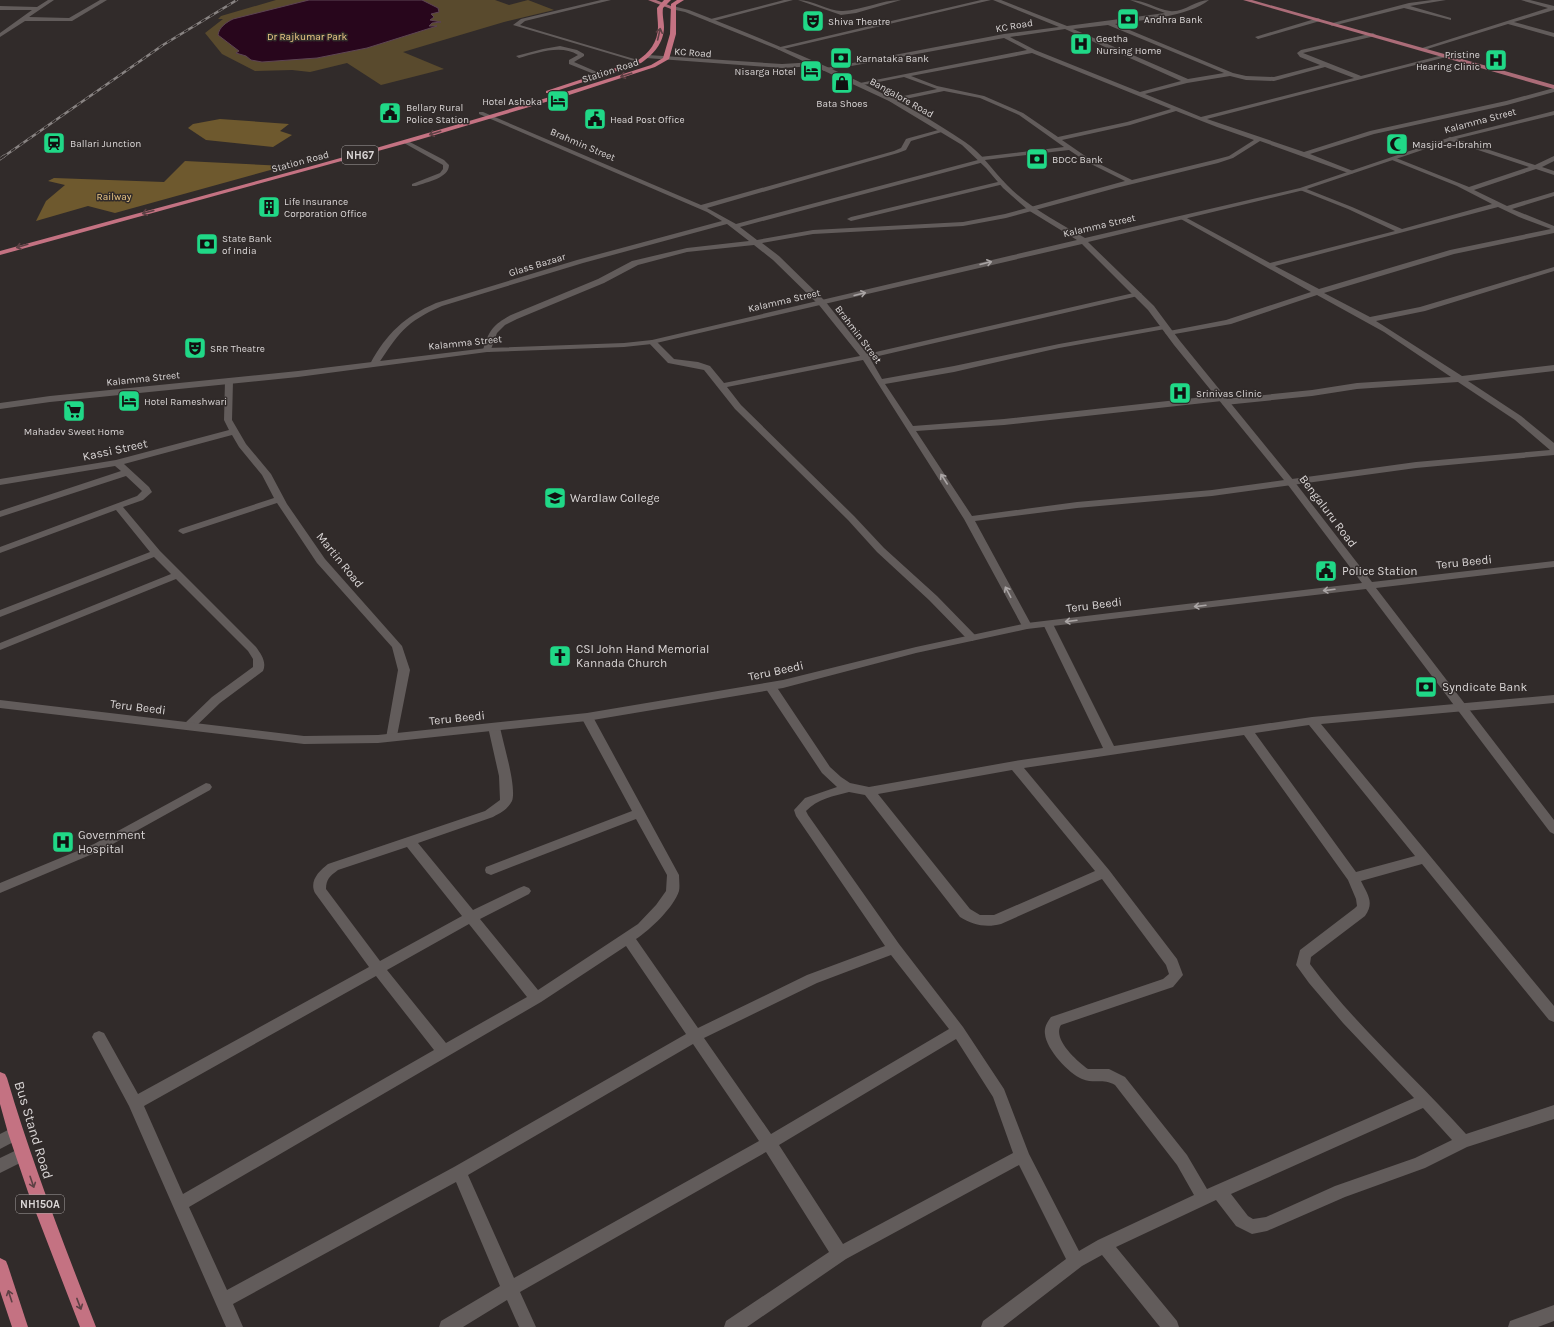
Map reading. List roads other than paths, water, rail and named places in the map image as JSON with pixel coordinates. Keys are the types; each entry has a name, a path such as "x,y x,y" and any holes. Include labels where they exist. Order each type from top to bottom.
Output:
{"highway":[{"path":"542,94 639,62 648,57 656,45 661,29 661,5 668,0"},
{"path":"666,59 673,34 676,3"},
{"name":"Station Road","path":"0,253 406,142 633,73 653,66 666,59"},
{"path":"438,125 527,98"},
{"name":"Station Road","path":"108,216 380,142"},
{"name":"Bus Stand Road","path":"0,1078 22,1154 88,1327"},
{"path":"0,1266 20,1327"}],"main road":[{"path":"651,0 661,5 676,3"},
{"path":"1246,0 1448,56 1554,89"}],"street":[{"path":"0,36 3,32 25,19 51,0"},
{"path":"25,19 70,20 104,0"},
{"path":"608,0 522,20 516,25 639,62"},
{"path":"710,20 790,0"},
{"path":"801,0 841,13 856,11 898,0"},
{"path":"778,48 988,0"},
{"path":"996,0 1064,27 1186,81"},
{"path":"1133,0 1171,13"},
{"name":"KC Road","path":"824,69 1004,36 1064,27 1109,23 1171,13 1193,7 1206,0"},
{"path":"1332,24 1406,6 1443,0"},
{"path":"1524,0 1554,8"},
{"path":"1398,2 1406,6 1449,19"},
{"name":"Bangalore Road","path":"676,3 687,11 815,64 891,100 964,144 1030,209 1082,240"},
{"path":"0,8 38,9"},
{"path":"1422,49 1510,23 1554,8"},
{"path":"1258,37 1318,20"},
{"path":"1109,23 1231,74 1246,78 1274,79 1325,66"},
{"path":"1510,23 1554,35"},
{"path":"1004,36 1034,51 1176,109 1351,172"},
{"path":"1360,78 1325,66 1302,56 1300,53 1303,51 1373,36"},
{"path":"519,56 552,49 566,49 582,55 571,61 571,63 601,75"},
{"path":"858,84 1034,51"},
{"path":"1200,118 1448,56"},
{"name":"KC Road","path":"648,57 782,66 815,64"},
{"path":"1139,94 1186,81 1231,74"},
{"path":"906,76 944,90 982,97 1021,114 1089,161 1132,182"},
{"path":"1304,154 1372,132 1507,103 1554,89"},
{"path":"891,100 944,90"},
{"path":"1057,139 1128,124 1176,109"},
{"name":"Brahmin Street","path":"480,113 701,207 732,224 776,258 822,303 865,357 969,519 1027,626"},
{"name":"Kalamma Street","path":"0,406 50,399 298,374 487,350 624,345 652,342 1302,189 1450,139 1554,114"},
{"path":"701,207 896,152 904,149 908,140 942,131"},
{"path":"487,350 492,332 501,324 520,314 601,281 635,263 687,250 757,242 813,232 963,224 1006,216 1132,182 1216,162 1231,157 1258,139"},
{"path":"1450,139 1554,173"},
{"path":"406,142 442,161 446,165 446,169 442,174 414,185"},
{"name":"Glass Bazaar","path":"374,364 384,345 397,330 410,319 439,306 517,280 662,238 732,224 981,160 1070,148"},
{"path":"1468,190 1536,167 1554,158"},
{"path":"1394,159 1468,190 1505,209 1554,229"},
{"path":"850,218 1002,183"},
{"path":"1302,189 1350,208 1401,231"},
{"path":"1505,209 1554,194"},
{"path":"1269,265 1498,205"},
{"path":"1181,217 1387,330 1518,418 1554,448"},
{"path":"880,382 954,369 1059,346 1228,322 1291,300 1319,293 1453,252 1554,229"},
{"name":"Bengaluru Road","path":"1082,240 1138,294 1291,483 1554,829"},
{"path":"1368,320 1422,309 1554,269"},
{"path":"721,386 865,357 1138,294"},
{"path":"652,342 671,361 698,365 707,368 738,407 851,518 896,566 932,598 972,638"},
{"path":"911,429 1004,422 1223,400 1305,394 1357,386 1460,379 1554,368"},
{"name":"Martin Road","path":"229,381 228,420 242,445 266,474 279,498 321,561 397,646 404,670 392,738"},
{"name":"Kassi Street","path":"0,482 117,463 234,432"},
{"path":"969,519 1076,505 1212,494 1416,465 1554,452"},
{"path":"0,550 140,498 147,492 117,463"},
{"path":"0,514 127,472"},
{"path":"183,530 279,498"},
{"path":"118,507 156,553 252,649 258,659 258,668 216,700 189,726"},
{"path":"0,614 156,553"},
{"name":"Teru Beedi","path":"0,704 304,740 392,738 587,717 770,686 916,650 1027,626 1554,564"},
{"path":"0,647 178,576"},
{"path":"1048,624 1110,750"},
{"path":"770,686 826,770 836,781 847,788 869,791 1015,765 1312,721 1554,699"},
{"path":"180,1204 536,998 628,938 642,928 661,909 672,891 673,875 587,717"},
{"path":"1312,721 1554,1016"},
{"path":"444,1051 378,969 320,890 318,883 323,874 333,867 490,814 499,809 506,801 506,790 494,727"},
{"path":"1248,730 1353,878 1363,899 1364,907 1360,912 1305,954 1303,965 1314,981 1382,1056 1426,1100 1463,1142"},
{"path":"1015,765 1104,873 1172,963 1176,975 1168,983 1056,1021 1051,1028 1052,1038 1073,1066 1081,1073 1089,1076 1104,1074 1111,1075 1120,1081 1182,1160 1204,1198"},
{"path":"0,888 98,847 206,787"},
{"path":"847,788 816,798 805,804 800,810 802,816 894,948 958,1031 999,1094 1022,1156 1076,1261"},
{"path":"869,791 965,913 974,919 985,922 996,920 1104,873"},
{"path":"491,870 640,814"},
{"path":"410,841 536,998"},
{"path":"1353,878 1425,858"},
{"path":"135,1103 471,917 524,891"},
{"path":"628,938 769,1143 840,1254"},
{"path":"223,1301 459,1172 694,1036 812,979 894,948"},
{"path":"447,1327 510,1289 769,1143 958,1031"},
{"path":"99,1037 135,1103 235,1327"},
{"path":"989,1327 1076,1261 1104,1245 1204,1198 1426,1100"},
{"path":"1219,1192 1242,1221 1252,1227 1267,1224 1342,1191 1420,1163 1463,1142 1554,1112"},
{"path":"0,1142 16,1133"},
{"path":"0,1166 22,1154"},
{"path":"732,1327 840,1254 1022,1156"},
{"path":"459,1172 528,1327"},
{"path":"1104,1245 1171,1327"},
{"path":"1516,1327 1554,1313"}],"railway":[{"path":"3,157 163,45 237,0"},
{"path":"0,159 4,156"}],"place":[{"name":"Andhra Bank","path":"1128,19"},
{"name":"Shiva Theatre","path":"813,21"},
{"name":"Geetha Nursing Home","path":"1081,44"},
{"name":"Karnataka Bank","path":"841,58"},
{"name":"Pristine Hearing Clinic","path":"1496,60"},
{"name":"Nisarga Hotel","path":"811,71"},
{"name":"Bata Shoes","path":"842,83"},
{"name":"Hotel Ashoka","path":"558,101"},
{"name":"Bellary Rural Police Station","path":"390,113"},
{"name":"Head Post Office","path":"595,119"},
{"name":"Ballari Junction","path":"54,143"},
{"name":"Masjid-e-Ibrahim","path":"1397,144"},
{"name":"BDCC Bank","path":"1037,159"},
{"name":"Life Insurance Corporation Office","path":"269,207"},
{"name":"State Bank of India","path":"207,244"},
{"name":"SRR Theatre","path":"195,348"},
{"name":"Srinivas Clinic","path":"1180,393"},
{"name":"Hotel Rameshwari","path":"129,401"},
{"name":"Mahadev Sweet Home","path":"74,411"},
{"name":"Wardlaw College","path":"555,498"},
{"name":"Police Station","path":"1326,571"},
{"name":"CSI John Hand Memorial Kannada Church","path":"560,656"},
{"name":"Syndicate Bank","path":"1426,687"},
{"name":"Government Hospital","path":"63,842"}],"park label":[{"name":"Dr Rajkumar Park","path":"307,36"},
{"name":"Railway","path":"114,196"}]}
